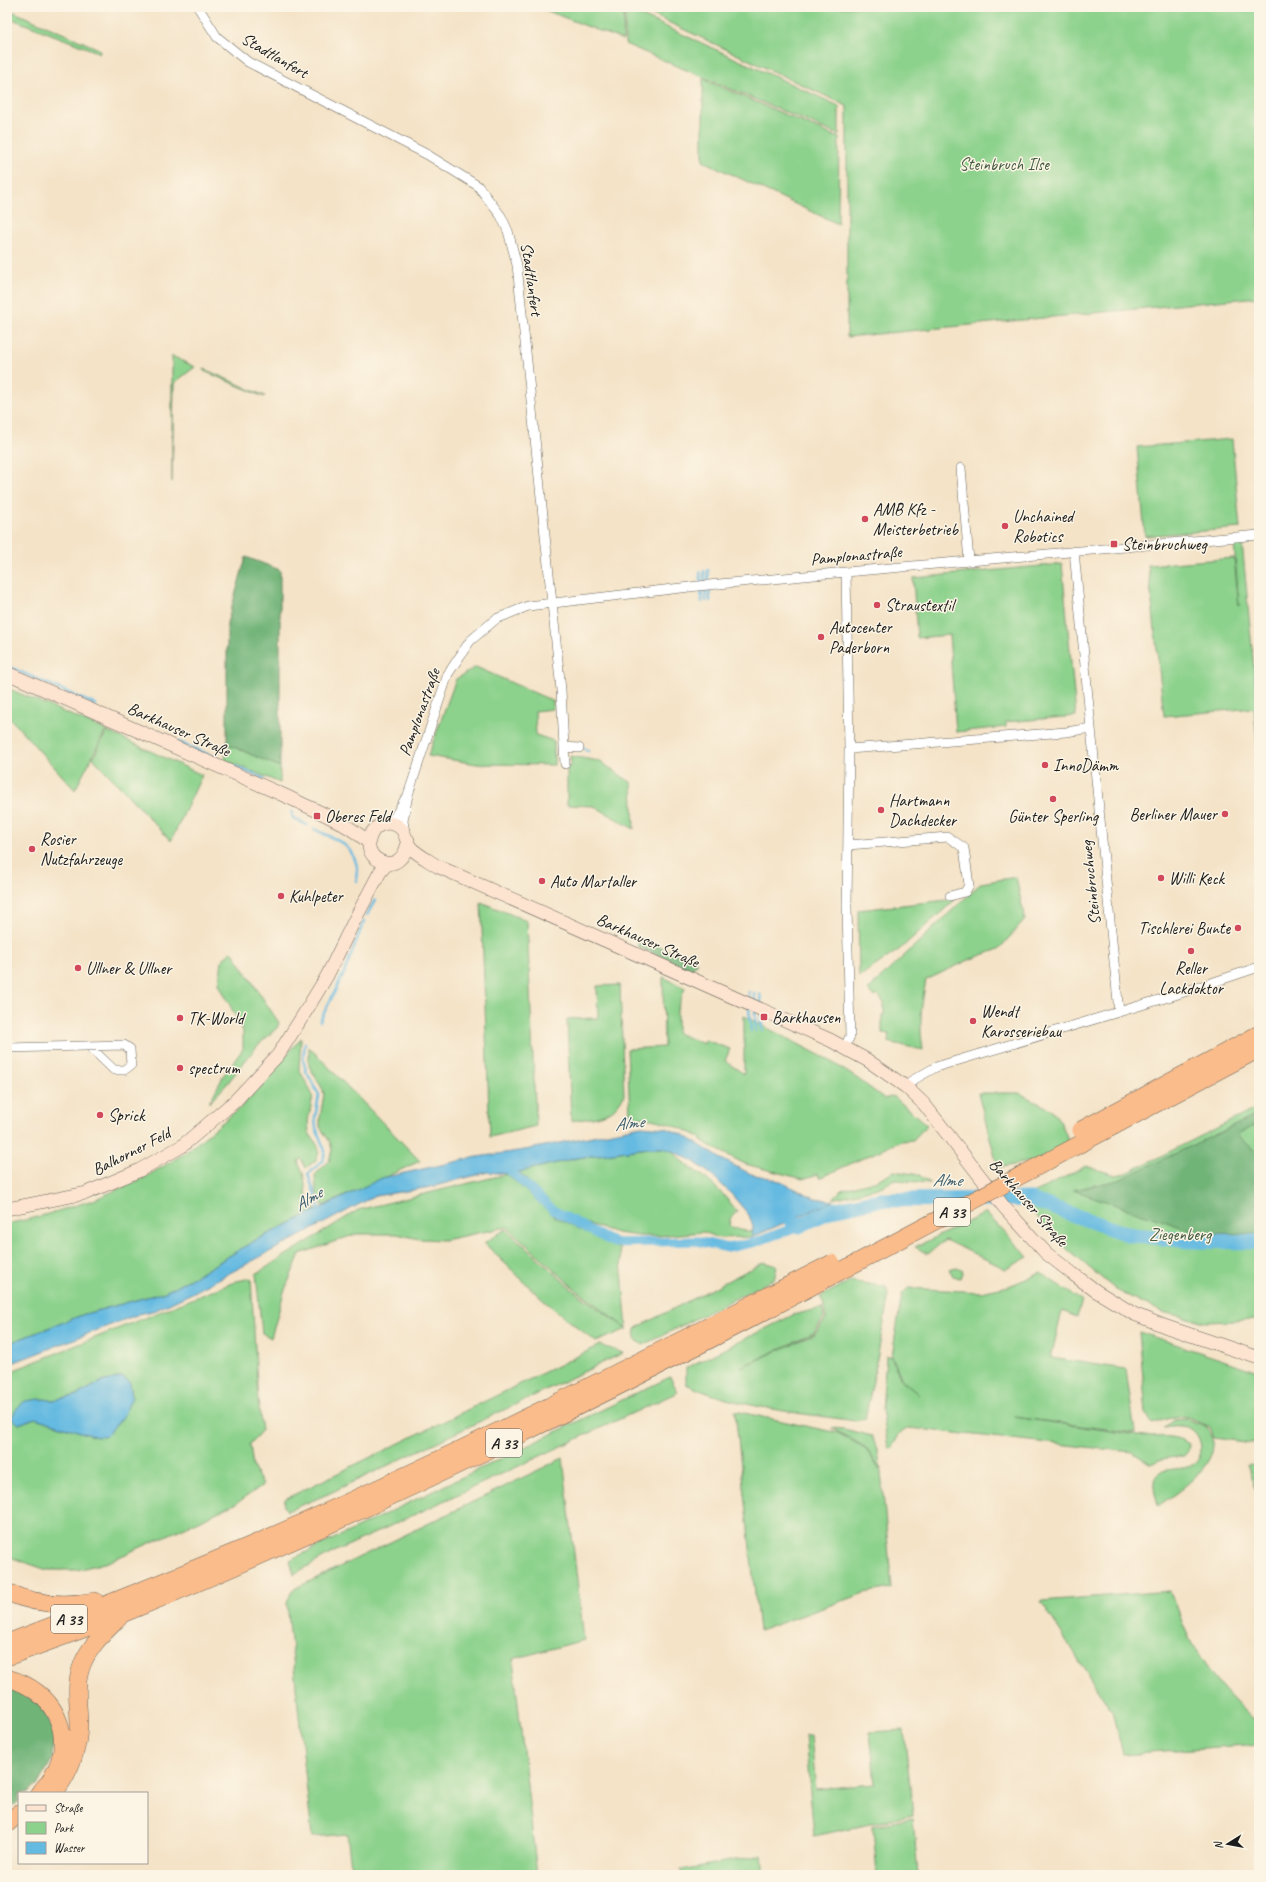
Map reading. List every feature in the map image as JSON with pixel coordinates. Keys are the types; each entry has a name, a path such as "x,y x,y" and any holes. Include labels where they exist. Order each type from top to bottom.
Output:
{"highway":[{"name":"A 33","path":"1111,1121 1259,1034"},
{"name":"A 33","path":"7,1657 122,1614 294,1541 517,1437 677,1357 789,1292 1111,1121 1259,1049"},
{"name":"A 33","path":"7,1642 131,1595 263,1540 658,1352 789,1292"},
{"path":"7,1592 42,1603 73,1605 131,1595"},
{"path":"55,1792 69,1772 76,1755 79,1726 78,1680 82,1664 92,1645 122,1614"},
{"path":"7,1678 19,1681 36,1690 49,1702 56,1715 61,1731 62,1748 59,1762 51,1779 41,1792"},
{"path":"7,1824 18,1813"},
{"path":"7,1838 18,1828"}],"street":[{"name":"Stadtlanfert","path":"198,7 217,37 248,62 428,155 467,178 478,186 501,216 508,231 517,265 552,602"},
{"path":"961,468 969,561"},
{"name":"Pamplonastraße","path":"408,795 448,674 470,641 496,619 528,606 552,602 846,572 1259,535"},
{"name":"Steinbruchweg","path":"1074,552 1119,1012"},
{"path":"845,1047 850,1036 847,907 849,749 846,572"},
{"path":"552,602 561,690 565,764"},
{"name":"Barkhauser Straße","path":"7,673 240,776 335,820 360,835 370,848"},
{"path":"849,749 1066,732 1091,728"},
{"path":"564,747 579,748"},
{"path":"408,795 403,821 407,836 407,851 393,862 378,860 370,848 379,826 394,818 408,795"},
{"name":"Barkhauser Straße","path":"335,820 363,828 379,826"},
{"path":"379,826 393,824 402,829 407,836"},
{"name":"Barkhauser Straße","path":"407,836 412,848 437,866"},
{"path":"848,844 948,837 964,848 969,884 965,892 950,896"},
{"name":"Balhorner Feld","path":"353,923 373,868 374,863 370,848"},
{"name":"Barkhauser Straße","path":"393,862 406,859 437,866 845,1047 906,1087 924,1104 1004,1207 1046,1253 1096,1291 1134,1314 1259,1358"},
{"name":"Balhorner Feld","path":"7,1209 86,1193 138,1171 182,1146 235,1101 278,1055 327,976 380,872 393,862"},
{"path":"906,1087 913,1080 936,1067 1119,1012 1259,967"},
{"path":"7,1048 89,1046"}],"green space":[{"path":"537,7 624,7 623,40"},
{"name":"Steinbruch Ilse","path":"636,7 1259,7 1259,297 847,337 847,106"},
{"path":"625,8 839,106 839,135 625,44"},
{"path":"7,9 99,49 100,53 7,17"},
{"path":"703,79 839,138 838,224 703,161"},
{"path":"172,356 195,367 174,383 172,482"},
{"path":"204,369 265,396 264,397 204,371"},
{"path":"1232,439 1240,528 1145,536 1137,447"},
{"path":"1242,542 1259,723 1259,765 1254,708 1164,716 1148,565 1234,558 1239,606 1234,543"},
{"path":"246,557 280,570 280,767 227,744 227,623"},
{"path":"1062,564 1076,716 1006,722 1006,727 956,732 949,635 917,638 913,578"},
{"path":"476,667 553,701 553,709 535,711 536,735 554,741 554,765 477,764 428,756 456,679"},
{"path":"7,688 106,730 75,790 7,715"},
{"path":"107,731 202,775 171,841 93,758"},
{"path":"227,744 280,767 280,783 225,760"},
{"path":"570,756 599,761 632,783 634,829 594,806 567,805 567,766 571,766"},
{"path":"1016,877 1025,920 999,949 971,959 926,980 921,1015 923,1050 888,1042 889,1034 882,1033 884,1003 878,995 874,997 868,990 981,883"},
{"path":"956,899 900,949 859,977 858,910"},
{"path":"481,902 527,921 536,1126 490,1137"},
{"path":"638,937 698,963 691,970 638,947"},
{"path":"232,951 279,1023 277,1028 257,1046 226,1085 209,1103 225,1073 243,1049 243,1031 219,984 222,960"},
{"path":"663,977 685,988 677,1009 677,1033 704,1044 705,1040 730,1049 725,1061 744,1074 744,1016 827,1059 885,1099 893,1096 927,1125 913,1140 901,1141 819,1178 818,1174 803,1179 745,1164 701,1141 702,1138 676,1126 651,1119 630,1116 627,1049 664,1047"},
{"path":"620,985 624,1095 614,1109 602,1116 571,1121 567,1019 598,1018 597,986"},
{"path":"301,1038 299,1069 313,1096 308,1121 309,1133 318,1146 319,1152 316,1160 306,1168 301,1159 298,1161 303,1173 307,1196 316,1210 254,1241 196,1276 165,1292 85,1314 7,1344 7,1224 38,1217 93,1200 144,1178 185,1153 240,1108"},
{"path":"309,1047 420,1161 323,1206 316,1191 315,1175 329,1161 332,1150 330,1142 320,1127 324,1094 309,1066"},
{"path":"978,1093 1019,1093 1052,1110 1060,1121 1074,1153 998,1168"},
{"name":"Ziegenberg","path":"1259,1107 1259,1320 1205,1322 1162,1312 1116,1290 1068,1250 1021,1200 1086,1166 1115,1175 1127,1173"},
{"name":"Ziegenberg","path":"1259,1114 1259,1124 1237,1134 1259,1155 1259,1234 1198,1233 1073,1190 1119,1180"},
{"path":"648,1148 663,1148 675,1152 684,1163 704,1177 717,1189 737,1211 730,1219 729,1226 740,1230 753,1232 752,1237 719,1238 703,1232 658,1236 639,1236 617,1233 579,1221 555,1208 519,1172 577,1158"},
{"path":"894,1171 919,1175 930,1183 895,1180 878,1188 833,1199 841,1190 877,1180"},
{"path":"507,1174 555,1217 620,1249 627,1329 574,1288 507,1227 444,1240 419,1239 397,1234 356,1234 300,1254 284,1292 271,1338 262,1333 256,1274 358,1210"},
{"path":"986,1213 1028,1257 1006,1269 945,1240 928,1254 915,1247"},
{"path":"506,1229 573,1290 627,1329 596,1342 543,1300 484,1243"},
{"path":"764,1262 777,1266 774,1279 643,1345 635,1339 636,1328"},
{"path":"957,1267 963,1270 960,1278 953,1276 949,1269"},
{"path":"1041,1273 1082,1301 1077,1317 1062,1311 1051,1358 1126,1369 1135,1433 1014,1417 1152,1437 1176,1438 1189,1444 1188,1451 1184,1456 1161,1459 1151,1464 1132,1452 909,1428 900,1433 891,1449 888,1447 882,1409 886,1356 891,1356 901,1380 919,1395 902,1380 892,1356 902,1294 908,1288 981,1292 1009,1286"},
{"path":"251,1278 258,1401 262,1430 250,1444 253,1467 263,1485 237,1503 108,1562 77,1570 47,1570 7,1556 7,1373 237,1281","holes":["122,1377 130,1382 97,1437 35,1418 19,1424 40,1399 53,1400 75,1396 101,1382"]},
{"path":"850,1281 886,1287 889,1294 865,1419 855,1421 747,1404 726,1399 686,1384 686,1368 793,1315 822,1308 824,1318 814,1333 741,1367 815,1334 826,1319 823,1302 820,1297"},
{"path":"1139,1332 1259,1372 1259,1444 1214,1438 1210,1427 1193,1419 1182,1416 1152,1424 1146,1413"},
{"path":"600,1345 623,1353 328,1494 287,1511 284,1506 285,1499"},
{"path":"670,1377 678,1392 334,1552 294,1574 290,1560"},
{"path":"735,1411 838,1433 865,1448 881,1472 892,1588 864,1593 759,1631"},
{"path":"1187,1419 1206,1426 1213,1438 1212,1450 1208,1460 1194,1478 1158,1506 1154,1486 1156,1476 1169,1469 1185,1468 1190,1466 1194,1464 1200,1456 1200,1441 1195,1432 1188,1427 1164,1427 1175,1420"},
{"path":"831,1428 844,1429 872,1436 878,1452 881,1470 865,1447"},
{"path":"563,1458 584,1640 513,1659 537,1875 352,1875 347,1834 312,1837 287,1603 292,1590"},
{"path":"1247,1465 1259,1466 1259,1499 1258,1498"},
{"path":"1170,1591 1188,1636 1202,1661 1224,1690 1259,1725 1259,1744 1123,1754 1112,1712 1041,1601"},
{"path":"7,1686 10,1686 42,1706 54,1732 52,1760 38,1784 28,1792 18,1792 18,1802 7,1811"},
{"path":"904,1730 913,1815 814,1836 805,1736 811,1736 816,1789 875,1784 870,1732"},
{"path":"913,1818 918,1875 877,1875 873,1826"},
{"path":"762,1855 764,1875 682,1875 681,1870"}],"water":[{"path":"641,1126 666,1128 684,1135 723,1160 751,1174 774,1179 815,1198 834,1201 752,1237 753,1227 749,1215 712,1175 693,1161 663,1148 648,1148 577,1158 507,1174 488,1172 431,1187 375,1196 192,1293 156,1310 139,1314 7,1365 7,1344 85,1314 165,1292 196,1276 254,1241 382,1178 477,1157 525,1150"},
{"path":"122,1377 130,1382 132,1397 123,1417 107,1435 97,1437 35,1418 19,1424 11,1418 17,1408 25,1401 40,1399 53,1400 75,1396 101,1382"}],"waterway":[{"path":"708,570 710,601"},
{"path":"704,571 705,583"},
{"path":"700,572 701,583"},
{"path":"701,588 702,602"},
{"path":"705,588 706,601"},
{"path":"7,666 96,705"},
{"path":"178,742 223,761"},
{"path":"584,748 588,751"},
{"path":"231,765 264,779"},
{"path":"292,812 293,818 307,825"},
{"path":"314,829 341,842 351,852 357,866 357,881"},
{"path":"367,915 375,900"},
{"path":"320,1021 344,973 364,921"},
{"path":"749,992 749,999"},
{"path":"754,993 755,1002"},
{"path":"760,994 761,1004"},
{"path":"749,1008 751,1031"},
{"path":"755,1011 756,1031"},
{"path":"761,1015 762,1030"},
{"path":"305,1043 303,1059 306,1071 319,1095 315,1118 316,1128 325,1151 323,1161 308,1174 320,1210"},
{"path":"505,1166 553,1210 614,1243 697,1241 728,1248 756,1242 799,1226"},
{"name":"Alme","path":"776,1208 799,1226 832,1210 879,1200 1029,1199 1127,1234 1190,1241 1259,1242"}],"place":[{"name":"AMB Kfz - Meisterbetrieb","path":"865,519"},
{"name":"Unchained Robotics","path":"1005,526"},
{"name":"Steinbruchweg","path":"1114,544"},
{"name":"Straustextil","path":"877,605"},
{"name":"Autocenter Paderborn","path":"821,637"},
{"name":"InnoDämm","path":"1045,765"},
{"name":"Günter Sperling","path":"1053,799"},
{"name":"Hartmann Dachdecker","path":"881,810"},
{"name":"Berliner Mauer","path":"1225,814"},
{"name":"Oberes Feld","path":"317,816"},
{"name":"Rosier Nutzfahrzeuge","path":"32,849"},
{"name":"Willi Keck","path":"1161,878"},
{"name":"Auto Martaller","path":"542,881"},
{"name":"Kuhlpeter","path":"281,896"},
{"name":"Tischlerei Bunte","path":"1238,928"},
{"name":"Reller Lackdoktor","path":"1191,951"},
{"name":"Ullner & Ullner","path":"78,968"},
{"name":"Barkhausen","path":"764,1017"},
{"name":"TK-World","path":"180,1018"},
{"name":"Wendt Karosseriebau","path":"973,1021"},
{"name":"spectrum","path":"180,1068"},
{"name":"Sprick","path":"100,1115"}]}
